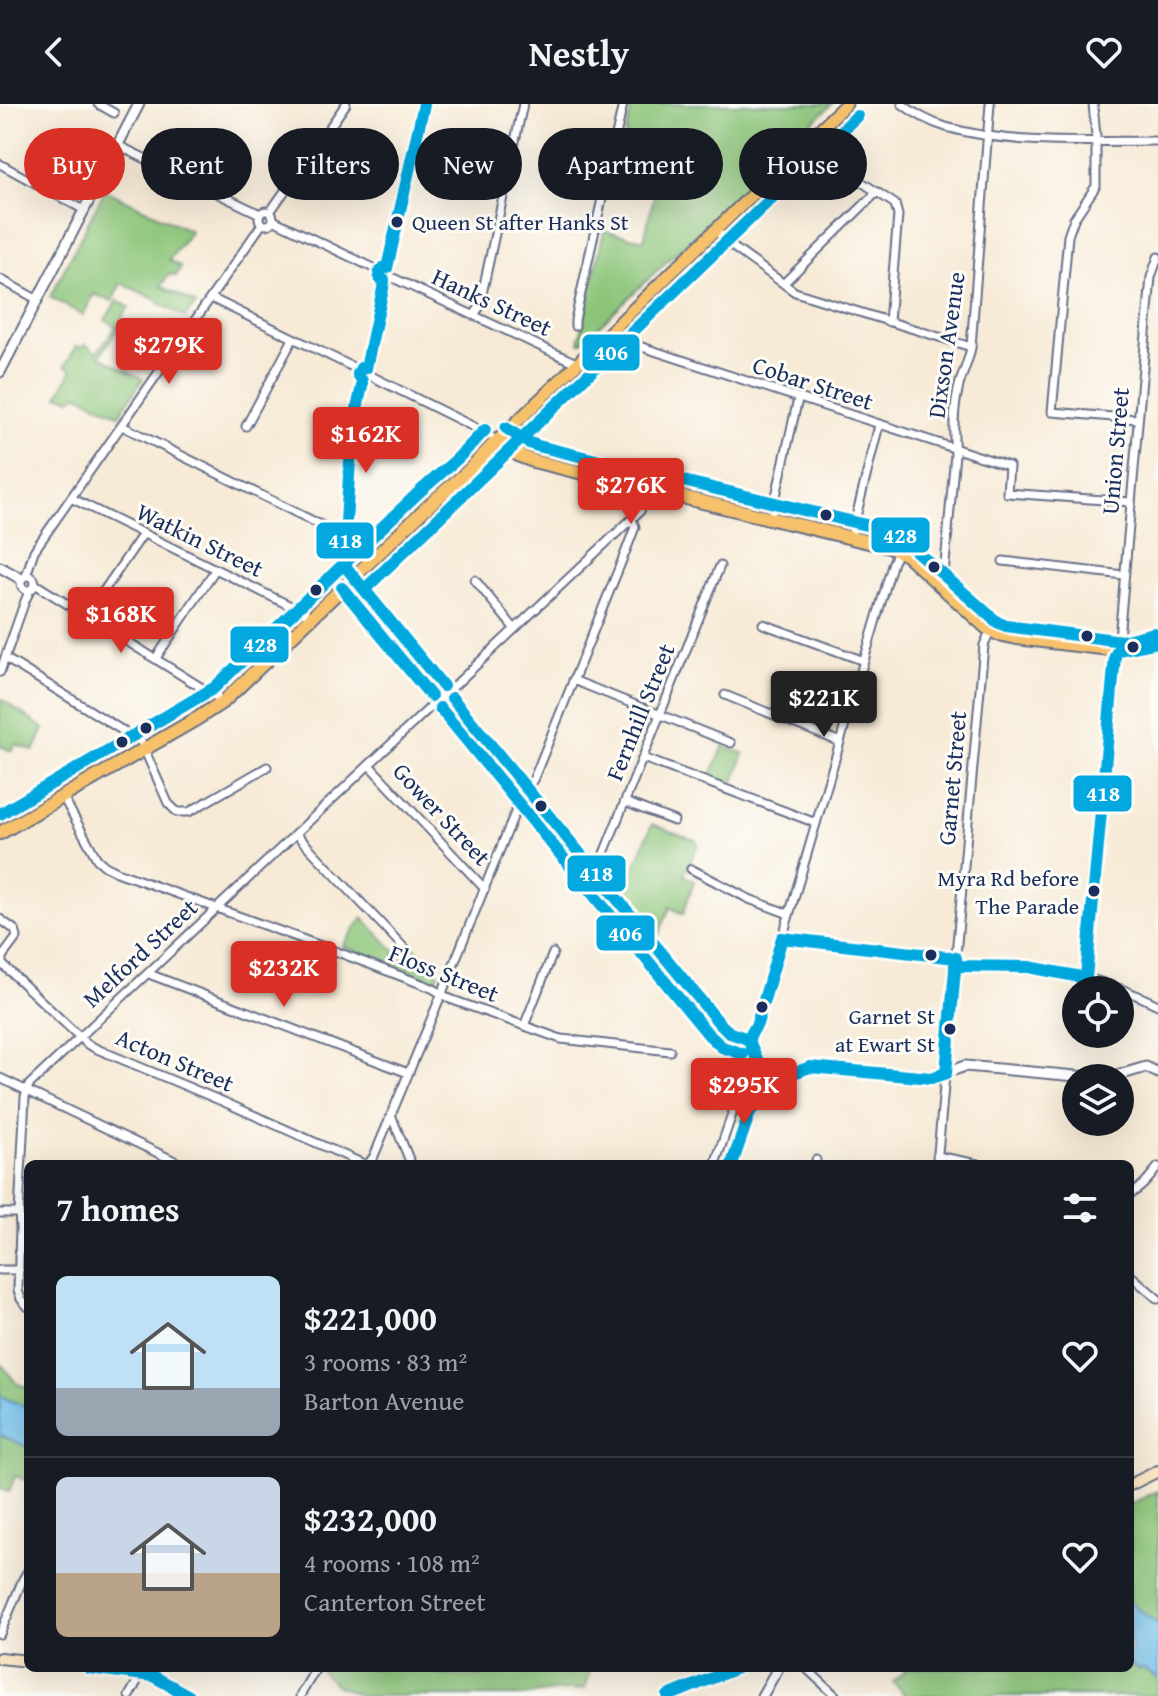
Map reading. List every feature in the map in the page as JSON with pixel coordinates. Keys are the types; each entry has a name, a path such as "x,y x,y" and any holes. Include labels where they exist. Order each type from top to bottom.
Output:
{"highway":[{"path":"0,833 224,701 497,441 533,461 884,545 907,555 986,627 998,634 1134,656 1158,649"},
{"path":"898,552 914,571 988,636 1002,642 1117,653 1158,642"}],"main road":[{"path":"821,128 846,104"},
{"path":"497,441 746,200"},
{"path":"1134,1483 1158,1471"},
{"path":"0,1658 24,1661"},
{"path":"151,1672 189,1696"},
{"path":"668,1696 727,1672"}],"street":[{"path":"98,104 114,113"},
{"path":"125,130 139,104"},
{"path":"262,224 267,225 346,104"},
{"path":"424,104 352,431 344,563 347,571 723,1028 750,1041 768,1083"},
{"path":"474,315 479,308 523,104"},
{"path":"575,326 623,104"},
{"path":"902,104 923,118 944,126 988,135 1018,139 1158,141"},
{"name":"Dixson Avenue","path":"943,587 958,388 971,347 990,104"},
{"path":"1093,104 1096,186 1074,219 1068,236 1052,412 1138,419"},
{"path":"125,149 260,214"},
{"path":"0,164 84,210"},
{"path":"867,185 891,200 897,209 889,322"},
{"path":"784,283 877,192"},
{"path":"0,372 89,200"},
{"path":"260,214 265,211 271,216"},
{"path":"260,214 262,224"},
{"name":"Hanks Street","path":"271,216 385,274 576,363"},
{"path":"0,672 25,601 34,551 262,224"},
{"path":"716,229 726,242 795,292 971,347"},
{"name":"Union Street","path":"1086,976 1151,277 1158,257"},
{"path":"0,279 38,300"},
{"path":"211,298 497,441"},
{"name":"Cobar Street","path":"605,335 1009,466 1007,493 1131,502"},
{"path":"246,426 293,339"},
{"path":"771,518 798,399"},
{"path":"851,537 879,425"},
{"path":"122,426 345,537"},
{"name":"Melford Street","path":"27,1090 630,521 642,508 650,489"},
{"name":"Watkin Street","path":"71,498 313,617"},
{"path":"372,1160 520,800 534,778 627,548 635,527 630,521"},
{"path":"87,615 143,534"},
{"path":"612,537 622,539 627,548"},
{"path":"750,1041 898,552"},
{"path":"1003,561 1124,575"},
{"name":"Fernhill Street","path":"596,873 720,566"},
{"path":"0,567 87,615 224,701"},
{"path":"156,658 215,570"},
{"path":"475,580 514,628"},
{"path":"763,624 864,661"},
{"name":"Garnet Street","path":"937,1160 984,645 988,636"},
{"path":"5,658 141,742 168,803 181,813 189,812 267,767"},
{"path":"573,680 731,743"},
{"path":"725,695 840,742"},
{"path":"643,758 816,823"},
{"name":"Gower Street","path":"369,765 485,889"},
{"name":"Floss Street","path":"63,797 95,855 105,866 561,1039 670,1051"},
{"path":"625,802 674,821"},
{"path":"296,834 406,950"},
{"path":"691,869 749,899 789,914"},
{"name":"Acton Street","path":"0,919 15,930 17,937 2,957 2,964 97,1049 355,1160"},
{"path":"782,938 956,962 1029,967 1076,976"},
{"path":"524,1026 553,953"},
{"path":"149,974 408,1073"},
{"path":"1134,996 1158,1005"},
{"path":"716,1160 741,1094 810,1067 931,1078 965,1066 1098,1078 1146,1067 1158,1073"},
{"path":"0,1078 173,1160"},
{"path":"24,1302 19,1295 19,1213 27,1090"},
{"path":"391,1115 409,1160"},
{"path":"1149,1179 1158,1167"},
{"path":"1134,1192 1158,1173"},
{"path":"1149,1179 1157,1186"},
{"path":"0,1213 19,1213"},
{"path":"0,1270 19,1270"},
{"path":"1134,1278 1158,1299"},
{"path":"0,1634 24,1577"},
{"path":"129,1696 138,1680 149,1672"},
{"path":"300,1696 314,1672"},
{"path":"762,1696 774,1672"},
{"path":"809,1672 836,1696"}],"green space":[{"path":"632,104 832,104 807,128 739,128 739,193 581,343 604,231 644,240 653,200 723,200 723,128 627,128"},
{"path":"100,200 125,200 191,231 169,260 181,267 176,276 169,274 161,286 196,304 185,317 121,283 112,301 94,294 83,315 50,297"},
{"path":"117,300 129,307 100,356 143,379 119,415 77,394 71,399 58,396 72,370 65,366 76,346 82,348 85,344 97,352 116,327 105,320"},
{"path":"0,698 44,729 34,751 15,744 12,751 0,746"},
{"path":"724,746 744,753 733,785 708,782"},
{"path":"652,824 695,840 698,844 684,875 694,881 683,914 670,907 659,934 625,892"},
{"path":"363,918 404,961 415,948 439,974 437,979 342,946"},
{"path":"0,1362 17,1384 24,1386 24,1406 0,1396"},
{"path":"0,1435 24,1445 24,1479 15,1476 9,1492 0,1489"},
{"path":"1158,1491 1158,1624 1134,1606 1134,1502"},
{"path":"1134,1666 1158,1679 1158,1696 906,1696 893,1682 904,1672 1134,1672"},
{"path":"322,1672 434,1672 472,1677 498,1672 590,1672 585,1689 521,1696 362,1696 337,1686"}],"water":[{"path":"0,1396 24,1406 24,1445 0,1435"},
{"path":"1134,1606 1158,1624 1158,1679 1144,1669 1134,1666"}],"transit line":[{"name":"418","path":"387,268 424,104"},
{"name":"406","path":"365,589 857,116"},
{"name":"418","path":"366,368 383,289 384,280 379,273 387,268"},
{"name":"418","path":"366,368 361,368 358,374 362,386 352,431 345,566 443,686"},
{"name":"428","path":"506,428 538,446 895,532 908,540 915,550 997,622 1006,626 1122,641 1154,633"},
{"name":"428","path":"0,814 214,688 485,430"},
{"name":"406","path":"342,588 431,696"},
{"name":"418","path":"1086,976 1115,656 1118,650 1158,642"},
{"name":"418","path":"452,698 720,1024 730,1033 748,1039"},
{"name":"406","path":"440,708 708,1034 722,1047 743,1054"},
{"name":"418","path":"782,938 956,958 946,1073 931,1078 810,1067 768,1083 748,1039 757,1024 782,938"},
{"name":"418","path":"955,966 1029,967 1076,976"},
{"name":"406","path":"733,1160 751,1109 775,1097"},
{"path":"121,1672 153,1676 189,1696"},
{"path":"668,1696 727,1672"}],"place":[{"name":"Queen St after Hanks St","path":"397,222"},
{"name":"Myra Rd before The Parade","path":"1094,891"},
{"name":"Garnet St at Ewart St","path":"950,1029"}]}
